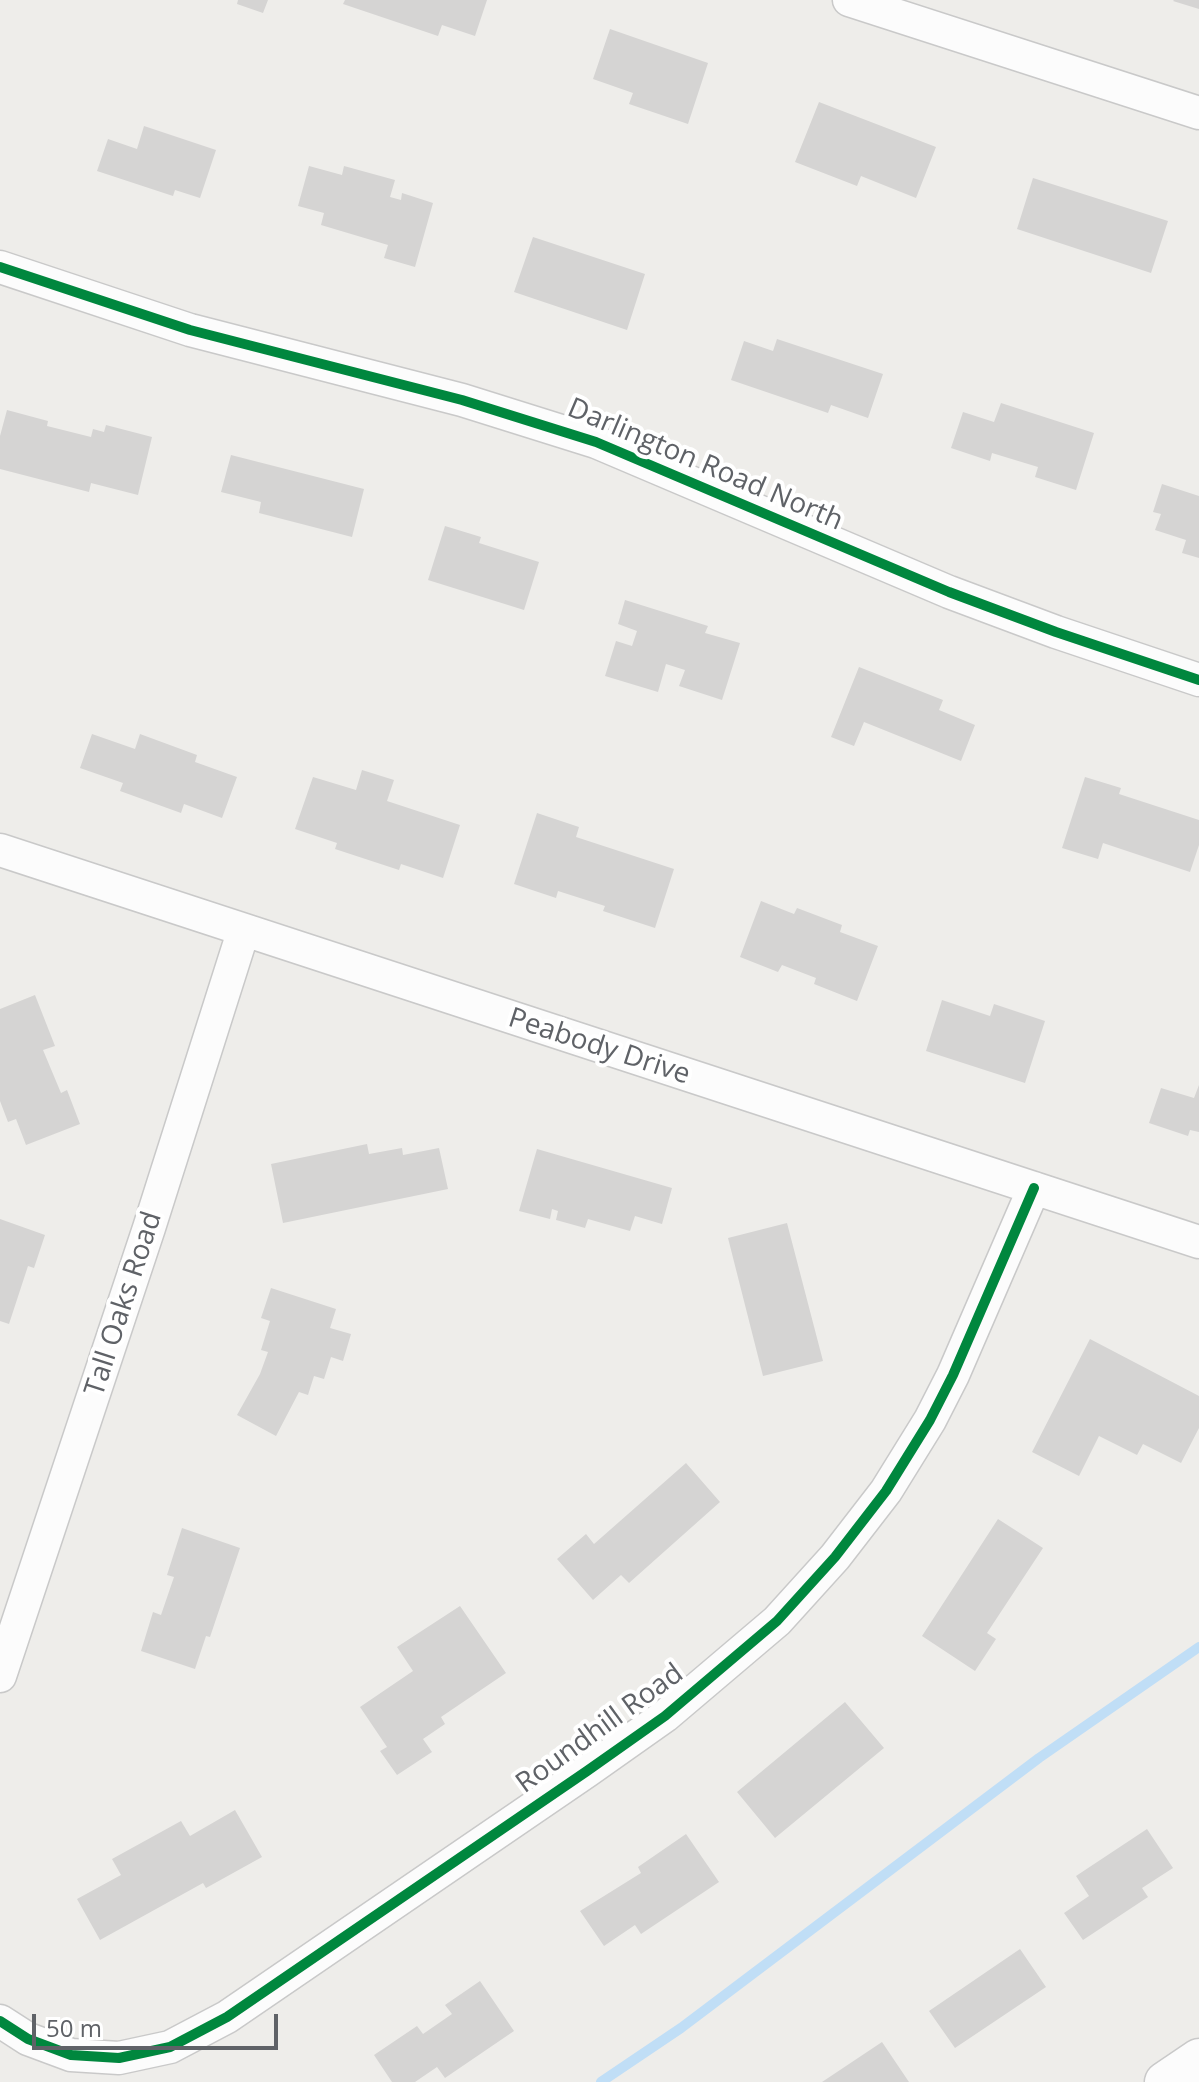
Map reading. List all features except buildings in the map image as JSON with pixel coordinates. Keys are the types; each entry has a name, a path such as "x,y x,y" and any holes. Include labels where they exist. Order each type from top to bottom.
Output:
{"street":[{"path":"849,0 1199,113"},
{"name":"Darlington Road North","path":"0,267 190,330 462,400 596,442 949,592 1199,680"},
{"name":"Peabody Drive","path":"0,850 243,932 1199,1242"},
{"name":"Tall Oaks Road","path":"0,1676 149,1228 243,932"},
{"name":"Roundhill Road","path":"0,2021 28,2039 71,2055 119,2058 170,2047 227,2017 665,1716 777,1621 835,1557 886,1491 930,1420 953,1375 1034,1188"},
{"path":"1165,2082 1199,2059"}],"waterway":[{"path":"601,2082 681,2028 1039,1758 1199,1647"}],"cycle path":[{"path":"0,267 190,330 462,400 596,442 949,592 1199,680"},
{"path":"0,2021 28,2039 71,2055 119,2058 170,2047 227,2017 665,1716 777,1621 835,1557 886,1491 930,1420 953,1375 1034,1188"}]}
